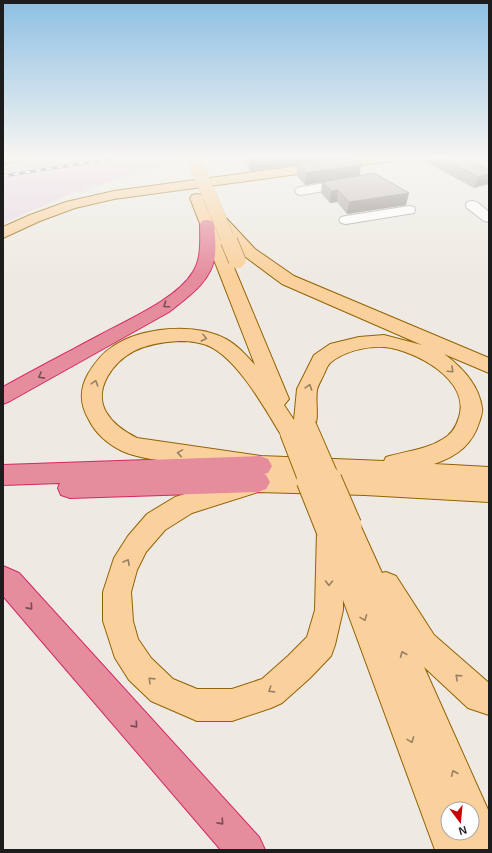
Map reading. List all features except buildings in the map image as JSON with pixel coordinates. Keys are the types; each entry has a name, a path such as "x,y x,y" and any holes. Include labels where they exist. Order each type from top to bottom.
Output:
{"highway":[{"path":"3,396 163,308 180,295 196,280 204,268 214,223"},
{"path":"3,475 259,474"},
{"path":"3,490 259,474"},
{"path":"3,579 9,582 246,850"}],"main road":[{"path":"3,232 35,218 71,205 106,197"},
{"path":"203,197 231,261 339,528 465,801"},
{"path":"214,223 265,265 288,280 489,366"},
{"path":"298,429 228,350 210,340 189,335 169,335 151,338 116,352 104,365 94,380 92,394 95,412 107,430 130,445 259,474 489,492"},
{"path":"298,429 307,390 320,360 337,349 359,342 384,341 409,346 432,355 452,370 465,386 472,409 465,432 452,445 435,454 371,470"},
{"path":"339,528 329,610 320,645 299,668 271,692 232,705 197,705 162,690 140,669 126,647 118,621 117,592 124,567 137,544 156,522 184,505 259,474 371,470 489,477"},
{"path":"429,488 489,502"},
{"path":"339,528 423,646 479,697 489,699"},
{"path":"339,528 454,850"},
{"path":"480,834 487,850"}],"street":[{"path":"472,205 489,218"},
{"path":"346,220 408,210"}],"shaded area":[{"path":"3,197 64,197 3,223"}]}
